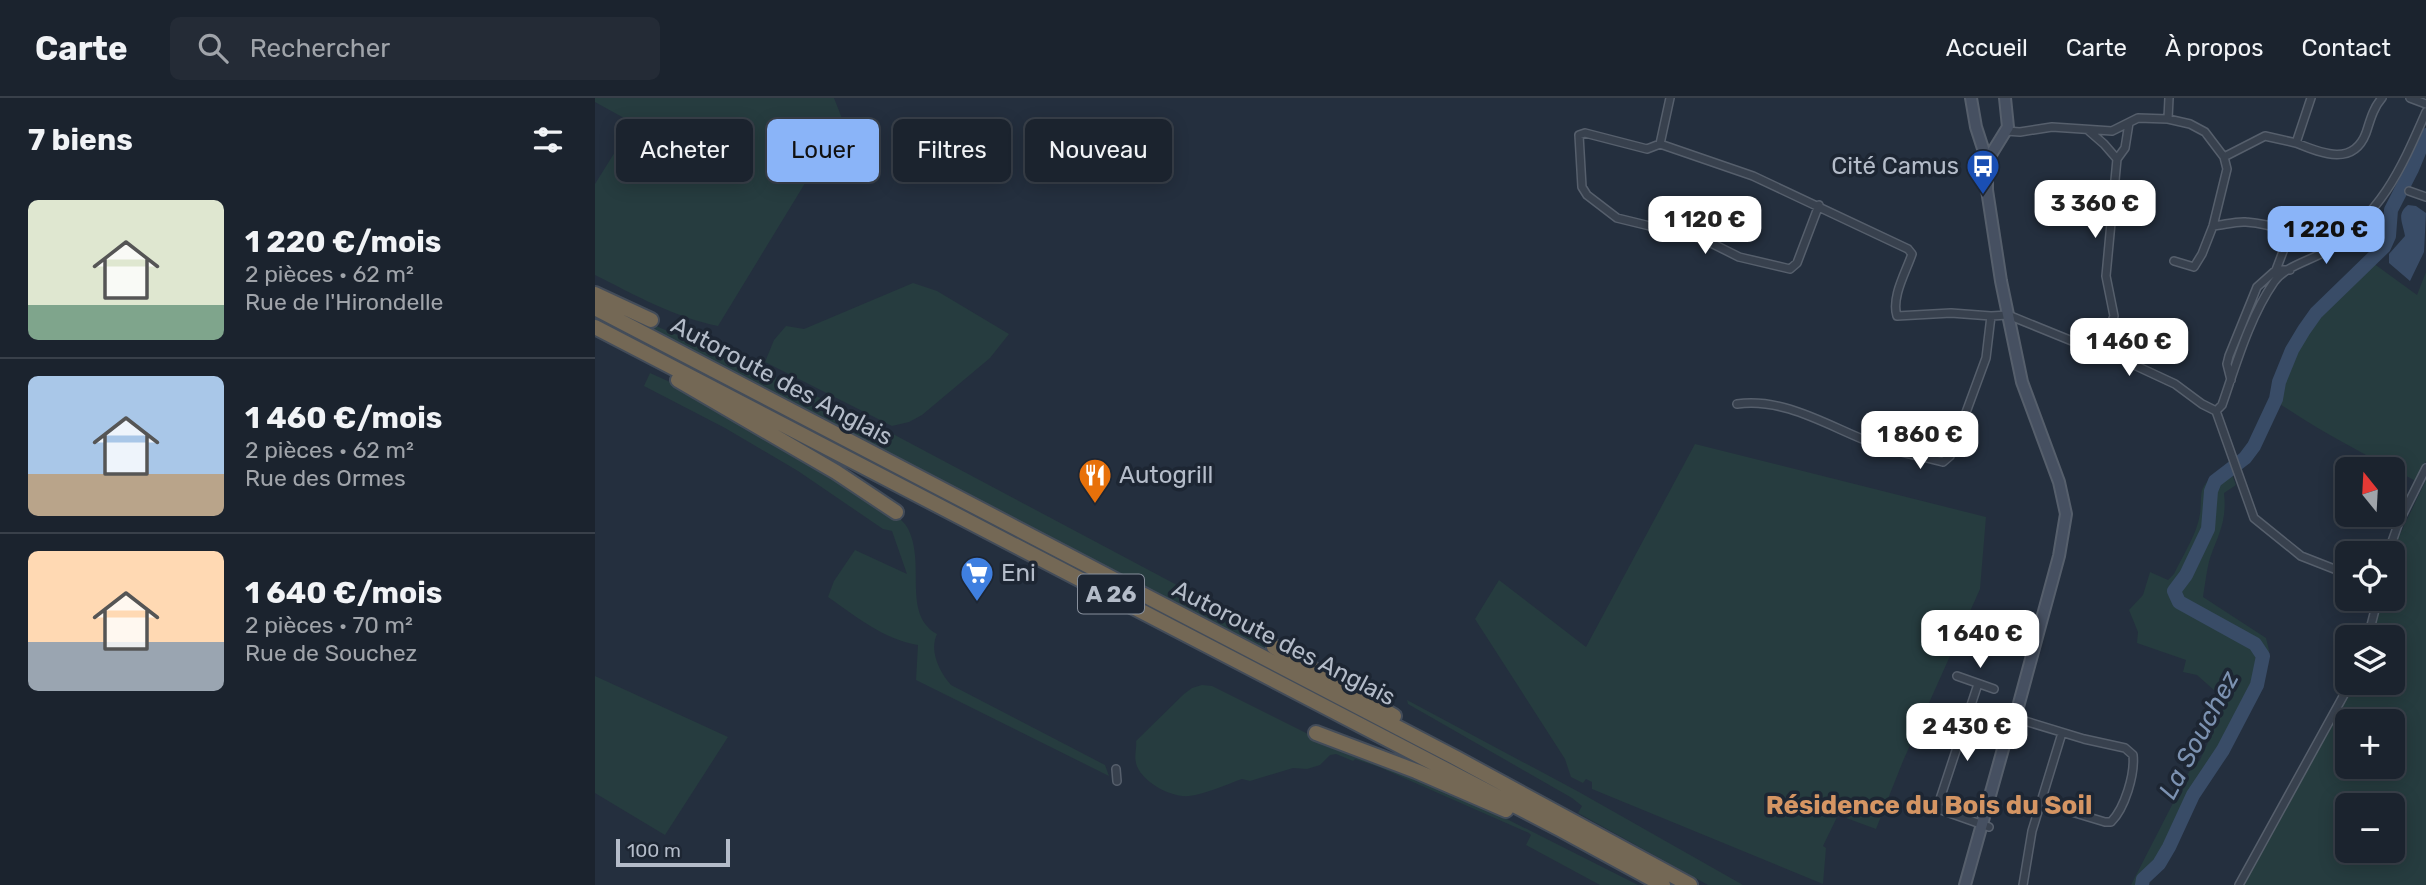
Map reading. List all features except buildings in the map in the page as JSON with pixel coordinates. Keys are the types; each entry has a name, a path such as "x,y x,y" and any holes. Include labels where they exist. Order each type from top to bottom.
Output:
{"highway":[{"path":"595,294 651,320"},
{"name":"Autoroute des Anglais","path":"595,308 1456,758 1691,885"},
{"name":"Autoroute des Anglais","path":"595,327 1663,885"},
{"path":"595,333 803,452 896,512"},
{"path":"1274,647 1361,696 1456,758"},
{"path":"1316,733 1449,785 1601,859 1625,864"}],"main road":[{"path":"1965,885 2013,736 2015,718 2059,556 2066,514 2059,482 2022,382 1987,190 1987,160 1976,127 1971,98"},
{"path":"1987,160 2008,124 2005,98"},
{"path":"1980,136 1987,140 2003,134"},
{"path":"1972,885 1986,826"}],"street":[{"path":"1660,144 1670,98"},
{"path":"2168,119 2169,98"},
{"path":"2296,144 2311,98"},
{"path":"2224,157 2265,136 2327,155 2349,153 2360,145 2382,98"},
{"path":"2410,98 2426,104"},
{"path":"2216,411 2222,405 2275,280 2324,251 2359,224 2383,199 2426,112"},
{"path":"2003,134 2052,127 2112,131 2138,118 2168,119 2190,124 2204,132 2224,157 2227,169 2213,226 2202,254 2194,267 2174,261"},
{"path":"2102,350 2114,316 2106,276 2117,159 2125,148 2129,123"},
{"path":"2089,131 2117,159"},
{"path":"1819,205 1797,263 1790,269 1739,257 1703,239 1617,218 1587,195 1582,187 1579,135 1585,133 1647,149 1660,144 1753,176 1819,205 1908,249 1912,254 1897,295 1895,308 1898,316 1951,313 2008,315 2102,350 2175,384 2216,411 2254,518 2301,556 2335,569"},
{"path":"2409,191 2426,197"},
{"path":"2213,226 2245,221 2290,233 2312,242 2324,251"},
{"path":"2231,380 2227,363 2229,356 2257,287 2276,270 2290,233"},
{"path":"2276,270 2290,270"},
{"path":"1738,404 1757,401 1812,416 1876,445 1943,462 1950,456 1983,368 1989,345 1991,316"},
{"path":"2392,541 2426,468"},
{"path":"1957,676 1994,689"},
{"path":"1978,684 1938,804 1941,810 1986,826"},
{"path":"2239,885 2344,695"},
{"path":"2015,718 2062,733 2125,748 2133,755 2130,781 2118,816 2111,822 2042,803"},
{"path":"2022,885 2032,831 2062,733"},
{"path":"1116,769 1117,781"}],"green space":[{"path":"595,98 834,98 842,119 767,119 767,182 806,182 718,326 670,311 595,275 595,184 616,150 616,182 753,182 753,119 626,119 595,102"},
{"path":"2373,263 2417,295 2426,272 2426,461 2416,481 2405,475 2405,457 2370,457 2280,404 2277,399 2294,351 2310,326"},
{"path":"913,283 937,291 1009,334 990,358 922,415 909,422 892,426 765,362 774,340 786,326 804,329"},
{"path":"649,323 796,386 893,434 1175,584 1293,662 1291,665 646,327"},
{"path":"650,373 795,454 901,520 913,541 920,614 926,625 937,634 935,654 951,685 1105,765 1109,776 916,680 918,645 882,633 828,597 834,581 855,550 907,574 892,531 883,529 798,471 725,428 644,386"},
{"path":"1695,444 1986,517 1980,589 1903,761 1876,829 1838,815 1823,846 1826,848 1823,884 1592,789 1592,782 1586,779 1583,783 1571,777 1565,759 1475,619 1499,580 1586,647"},
{"path":"2228,464 2236,485 2224,493 2223,519 2209,562 2203,597 2266,638 2269,650 2261,692 2231,747 2201,788 2194,808 2146,885 2131,885 2191,768 2200,760 2224,707 2224,699 2197,675 2183,672 2186,660 2137,643 2138,632 2129,610 2143,595 2150,572 2168,580 2174,574 2196,529 2203,488"},
{"path":"2426,480 2426,885 2242,885 2335,717 2335,779 2405,779 2405,709 2340,709 2347,695 2405,695 2405,625 2374,625 2378,611 2405,611 2405,541 2397,541"},
{"path":"595,676 728,737 665,835 595,793"},
{"path":"1202,685 1212,686 1314,737 1398,769 1487,809 1638,885 1600,885 1526,845 1531,835 1529,833 1379,767 1336,754 1330,755 1320,765 1307,769 1293,768 1250,781 1242,779 1195,795 1182,796 1165,791 1150,782 1139,770 1135,760 1136,741 1184,694"},
{"path":"1407,700 1579,792 1743,885 1708,885 1578,813 1582,806 1572,798 1408,704"}],"water":[{"path":"2408,205 2416,206 2426,213 2424,252 2410,281 2389,263 2389,254 2405,236 2401,215"}],"waterway":[{"name":"La Souchez","path":"2142,885 2143,879 2159,864 2193,795 2223,750 2257,685 2263,656 2255,644 2179,602 2174,591 2186,575 2208,529 2211,491 2215,481 2245,458 2254,446 2276,399 2279,382 2292,350 2316,313 2384,247 2389,236 2391,210 2426,135"}],"place":[{"name":"Cité Camus","path":"1983,196"},
{"name":"Autogrill","path":"1095,505"},
{"name":"Eni","path":"977,603"}],"district":[{"name":"Résidence du Bois du Soil","path":"1929,805"}]}
